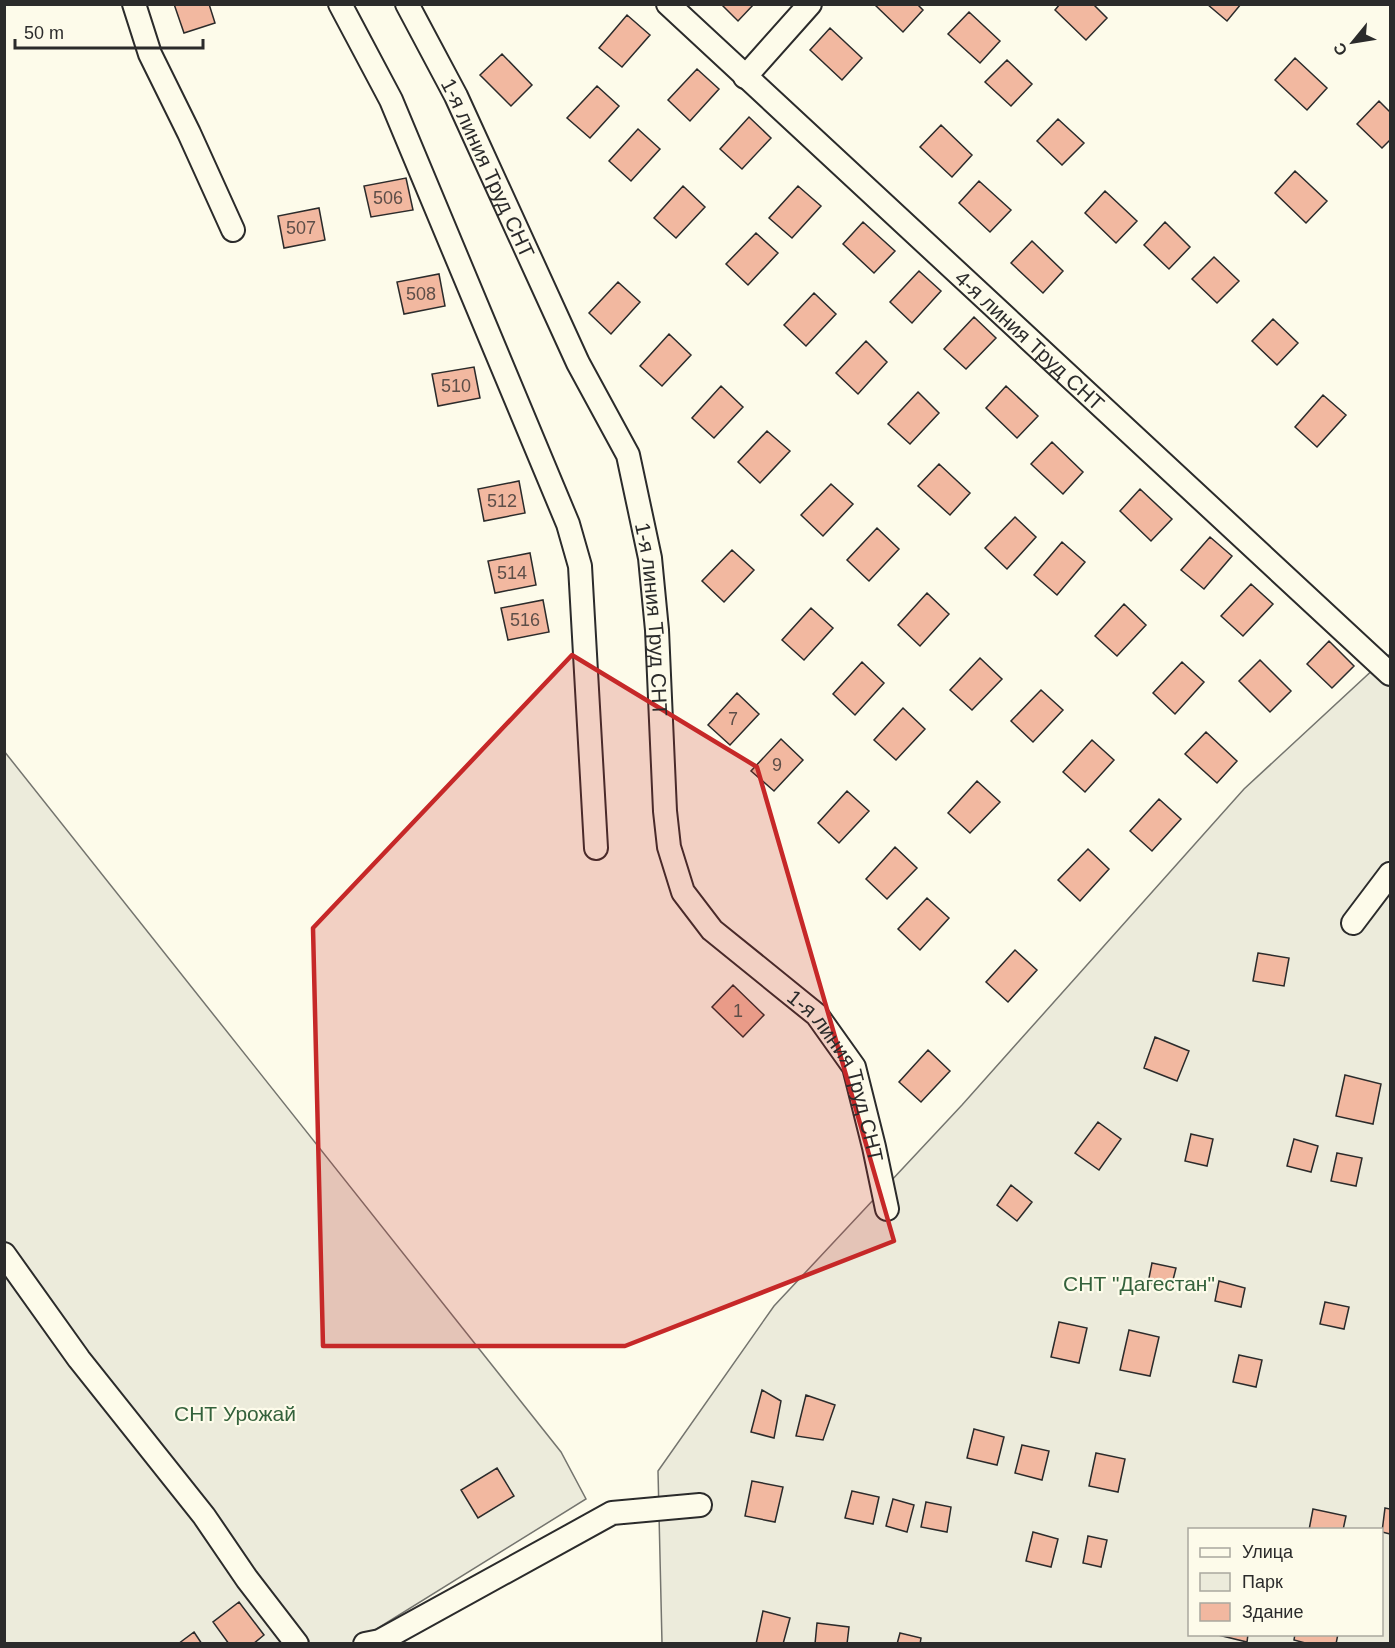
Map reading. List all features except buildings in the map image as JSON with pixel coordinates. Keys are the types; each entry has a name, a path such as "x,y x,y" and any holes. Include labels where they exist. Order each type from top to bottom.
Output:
{"street":[{"path":"134,4 150,54 189,132 233,230"},
{"path":"340,4 391,100 568,524 580,566 596,848"},
{"name":"1-я линия Труд СНТ","path":"407,4 456,96 578,363 628,455 650,558 657,630 665,811 669,847 683,892 712,930 817,1015 854,1067 887,1209"},
{"name":"4-я линия Труд СНТ","path":"668,4 1390,674"},
{"path":"745,77 810,4"},
{"path":"1353,923 1390,874"},
{"path":"4,1254 79,1359 204,1516 247,1579 297,1644"},
{"path":"365,1644 380,1641 612,1513 700,1505"}],"highlighted area":[{"path":"572,655 757,767 894,1241 625,1346 323,1346 313,928"}],"green space":[{"name":"СНТ \"Дагестан\"","path":"1390,654 1390,1643 662,1643 658,1471 774,1306 962,1105 1244,789"},
{"name":"СНТ Урожай","path":"4,751 561,1452 586,1499 354,1643 5,1643"}]}
